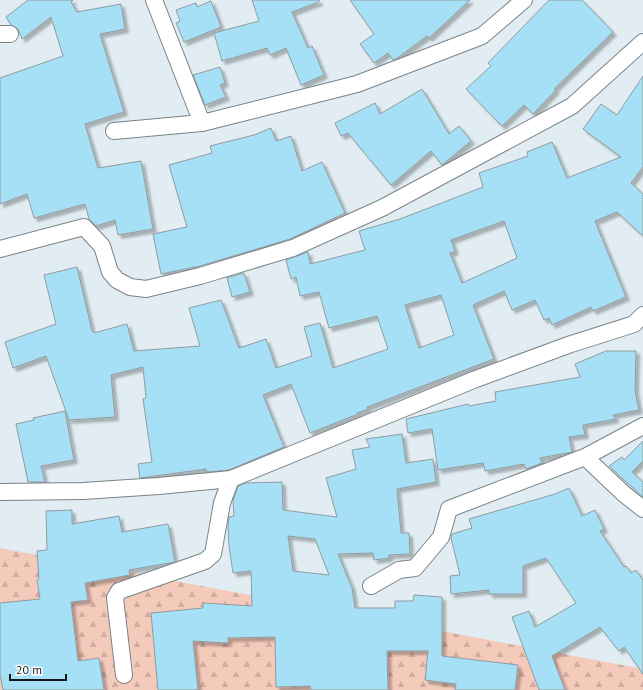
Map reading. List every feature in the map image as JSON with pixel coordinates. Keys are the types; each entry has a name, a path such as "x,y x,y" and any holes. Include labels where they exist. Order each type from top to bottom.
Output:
{"street":[{"path":"154,0 202,123"},
{"path":"114,131 202,123 298,100 364,81 482,36 524,0"},
{"path":"0,250 84,227 102,246 110,272 117,280 130,287 146,289 200,276 293,248 382,208 572,106 643,42"},
{"path":"0,492 90,490 231,479 476,379 571,344 634,324 643,314"},
{"path":"371,586 399,570 415,568 441,537 449,509 586,456 643,426"},
{"path":"586,456 624,494 643,509"},
{"path":"124,675 115,598 119,591 205,560 213,554 222,503 231,479"}],"green space":[{"path":"0,548 643,669 643,690 0,690"}],"building":[{"path":"28,0 73,0 71,2 77,12 121,4 125,29 100,34 124,112 85,124 98,168 141,161 153,229 118,235 115,220 96,226 89,219 85,204 34,218 27,194 0,204 0,78 63,56 51,17 22,39 18,29 11,25 6,17"},
{"path":"252,0 319,0 319,2 292,12 308,48 312,46 324,75 301,85 286,48 270,55 267,48 222,61 214,33 259,21"},
{"path":"350,0 470,0 429,38 427,36 396,59 393,60 388,53 374,63 360,44 374,34"},
{"path":"549,0 582,0 613,32 554,89 556,90 533,114 524,105 502,126 466,89 491,66 488,63"},
{"path":"211,1 221,27 184,42 176,23 180,21 176,10 196,3 197,7"},
{"path":"220,67 225,83 220,85 226,97 205,105 193,75"},
{"path":"643,76 643,167 631,183 643,194 643,236 617,212 595,221 626,297 593,311 591,307 552,325 549,318 544,320 535,300 512,310 504,291 473,305 494,359 367,407 368,409 357,413 358,414 310,433 291,384 263,395 284,447 229,470 207,472 206,469 140,478 138,464 152,462 143,399 146,398 143,367 111,375 115,417 69,420 46,356 13,368 5,342 56,324 44,275 77,267 92,331 94,333 127,324 134,351 200,346 189,308 221,300 239,348 266,339 276,368 312,356 304,327 320,323 333,368 388,349 377,316 329,328 319,292 300,296 296,277 291,279 286,260 308,252 310,264 365,250 359,231 400,219 483,187 479,173 528,156 527,152 552,142 567,178 621,157 583,129 601,104 617,115","holes":["504,221 517,258 462,283 450,253 455,251 451,240","441,295 454,335 419,348 405,305"]},
{"path":"422,89 449,134 459,126 471,141 442,165 431,151 391,185 348,133 341,136 335,123 375,103 380,114"},
{"path":"271,128 276,141 291,136 302,171 322,162 345,213 290,239 200,266 161,274 153,234 187,227 169,165 212,153 210,146 254,135"},
{"path":"244,273 250,292 232,297 227,278"},
{"path":"606,351 636,351 635,391 639,410 613,415 616,419 583,425 585,435 569,437 572,452 540,458 542,463 526,469 524,464 485,471 483,463 438,470 432,429 408,433 406,419 468,404 469,406 496,401 495,392 580,377 575,364"},
{"path":"65,411 74,460 41,466 45,482 28,482 16,424 34,420 33,418"},
{"path":"402,434 406,463 433,459 436,482 397,489 401,533 409,533 410,554 389,555 389,558 374,560 373,553 338,554 352,588 355,608 395,608 395,601 413,601 414,595 442,597 442,656 518,665 515,690 455,690 456,684 425,680 428,651 387,651 388,690 311,690 310,686 276,687 275,637 228,638 228,643 193,641 198,690 158,690 151,613 203,608 203,603 252,606 251,571 233,573 229,546 229,517 234,516 233,501 238,486 246,483 282,482 283,510 337,517 326,478 356,469 352,450 370,447 366,439","holes":["288,536 315,539 329,575 293,571"]},
{"path":"643,441 643,461 632,472 643,482 643,497 609,466 622,457 624,460"},
{"path":"569,488 582,516 595,510 604,529 600,531 624,567 626,566 631,573 636,570 643,580 643,674 624,647 619,651 600,627 552,656 565,690 539,690 512,617 529,611 535,627 576,603 546,558 523,566 523,594 489,594 489,590 451,594 450,576 460,575 451,538 452,534 472,528 469,519 555,494"},
{"path":"72,510 72,524 119,516 122,532 168,524 175,562 129,570 130,575 85,583 88,600 71,602 78,661 99,658 104,690 3,690 0,674 0,603 40,599 37,580 39,579 37,551 47,550 46,511"}]}
